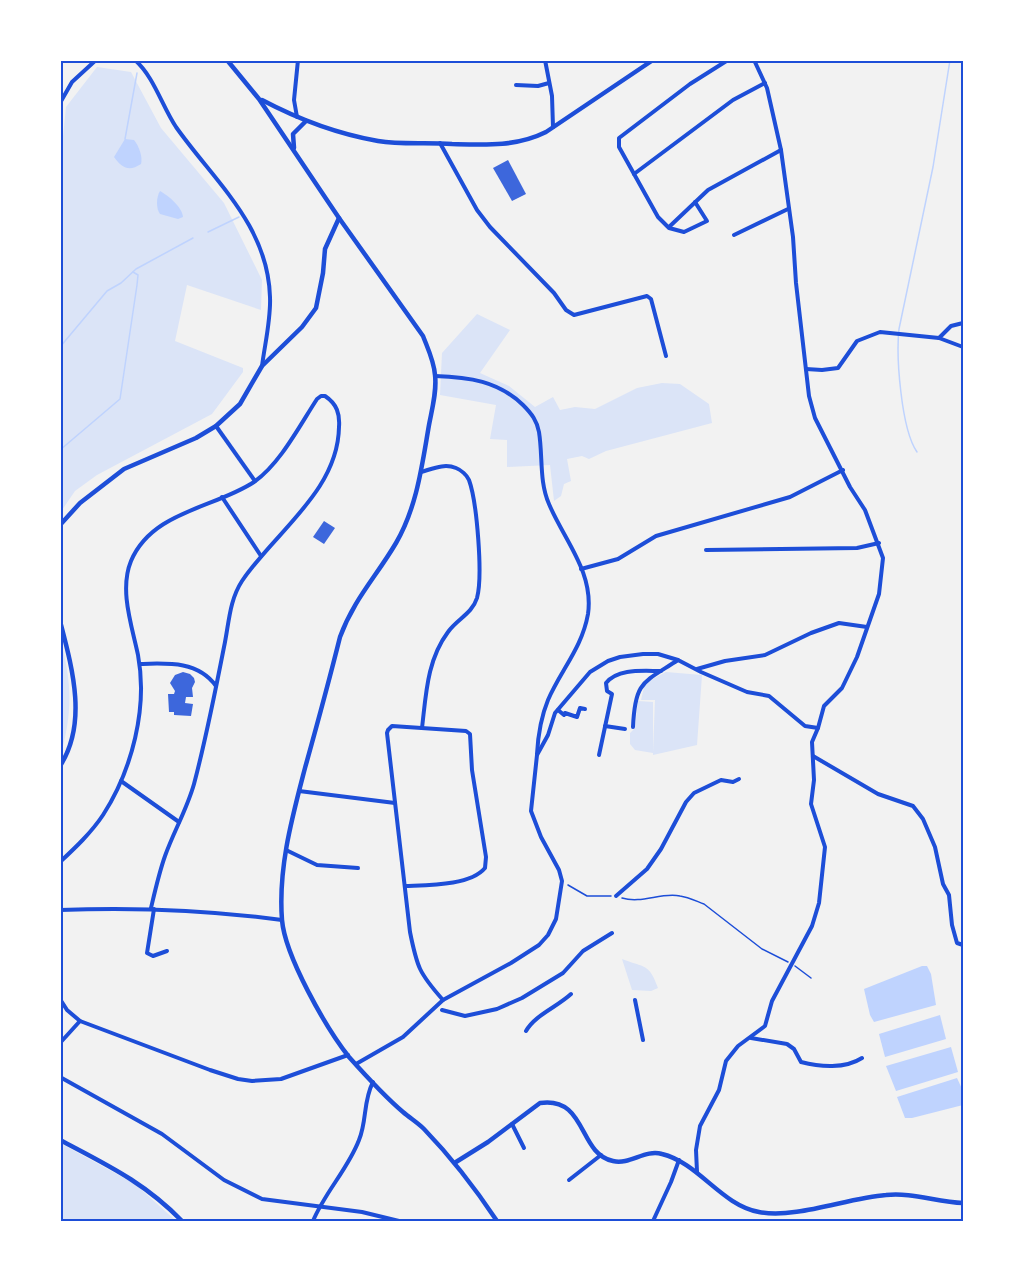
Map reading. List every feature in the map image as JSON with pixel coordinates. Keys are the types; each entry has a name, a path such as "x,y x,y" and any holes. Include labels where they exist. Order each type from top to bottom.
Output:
{"main road":[{"path":"227,60 232,63 273,118 339,218 423,336 431,356 435,376 421,472 407,522 348,616 340,637 299,791 285,850 282,920 286,941 294,963 321,1013 348,1055 372,1082 402,1111 422,1126 456,1162 497,1221"},
{"path":"259,99 297,117 378,141 491,145 536,137 653,60"},
{"path":"273,118 285,112"},
{"path":"294,151 293,134 306,120"},
{"path":"60,525 80,503 124,470 196,438 216,426 240,404 262,366 302,327 316,308 325,249 339,218"},
{"path":"60,621 72,670 75,699 72,738 60,766"},
{"path":"456,1162 488,1142 540,1103 550,1101 558,1104 578,1120 588,1140 608,1160 620,1162 652,1153 662,1153 679,1160 734,1202 748,1210 760,1213 794,1212 889,1194 963,1203"},
{"path":"60,1140 124,1174 150,1191 182,1221"}],"street":[{"path":"60,103 72,82 96,60"},
{"path":"135,60 150,80 175,125 240,208 257,237 266,264 270,299 262,366"},
{"path":"297,117 294,100 298,60"},
{"path":"545,60 552,96 553,127"},
{"path":"695,202 707,221 684,232 669,228 658,217 619,147 619,138 690,84 728,60"},
{"path":"697,1173 696,1150 699,1126 719,1090 726,1061 738,1046 765,1026 772,1000 812,926 819,903 825,847 812,804 814,780 812,742 824,706 842,688 857,657 879,594 883,566 879,543 865,510 815,418 807,385 796,283 794,237 781,150 765,83 754,60"},
{"path":"516,85 538,86 549,83"},
{"path":"634,174 733,100 765,83"},
{"path":"440,143 477,210 490,227 554,293 566,310 574,315 647,296 651,298 666,356"},
{"path":"669,228 708,190 781,150"},
{"path":"734,235 788,209"},
{"path":"939,338 951,326 963,324"},
{"path":"806,369 838,368 857,341 879,332 939,338 963,346"},
{"path":"356,1064 403,1037 443,1000 539,945 548,935 556,919 562,881 531,811 541,726 548,700 581,640 586,625 588,591 570,542 553,513 543,489 539,435 532,415 516,398 492,384 463,377 435,376"},
{"path":"60,862 79,844 101,817 121,781 130,755 142,695 140,664 127,597 130,563 136,550 149,536 190,509 255,481 273,464 317,399 321,396 329,399 339,414 339,441 330,470 304,508 261,556 234,594 193,785 164,857 152,908 147,953 153,956 167,951"},
{"path":"216,426 255,481"},
{"path":"421,472 447,465 457,468 468,479 479,556 477,598 473,607 447,633 433,662 426,685 422,728"},
{"path":"581,568 618,559 656,536 790,496 843,470"},
{"path":"222,497 261,556"},
{"path":"706,550 857,548 879,543"},
{"path":"696,669 725,661 765,655 811,633 839,623 867,627"},
{"path":"537,755 558,710 590,672 608,661 642,654 658,654 678,660 747,692 769,696 805,726 818,728"},
{"path":"633,727 635,705 643,683 678,660"},
{"path":"140,664 192,666 210,677 216,686"},
{"path":"599,755 612,694 607,691 606,683 609,679 622,673 661,671"},
{"path":"558,710 564,715 565,713 577,717 580,708 585,709"},
{"path":"405,886 436,885 472,878 483,870 487,863 472,770 470,735 466,731 392,726 388,730 410,932 418,967 424,978 443,1000"},
{"path":"605,726 625,729"},
{"path":"813,756 879,794 913,806 923,819 934,847 943,884 950,896 952,925 957,943 963,945"},
{"path":"616,896 647,869 661,849 686,802 694,793 721,780 733,782 739,779"},
{"path":"121,781 179,822"},
{"path":"299,791 395,803"},
{"path":"285,850 317,865 358,867"},
{"path":"60,910 152,908 231,913 282,920"},
{"path":"442,1010 465,1016 486,1009 497,1009 522,998 563,973 583,951 612,933"},
{"path":"526,1031 530,1024 561,1004 571,994"},
{"path":"60,999 67,1010 80,1022 237,1079 252,1081 282,1079 348,1055"},
{"path":"635,1000 643,1040"},
{"path":"60,1043 80,1022"},
{"path":"750,1038 787,1044 794,1049 801,1062 808,1064 834,1066 855,1063 862,1058"},
{"path":"60,1077 162,1134 224,1180 262,1199 362,1212 399,1221"},
{"path":"313,1221 319,1207 361,1138 366,1097 372,1082"},
{"path":"512,1124 524,1148"},
{"path":"569,1180 601,1155"},
{"path":"653,1221 679,1160"}],"path":[{"path":"562,881 587,896 616,896 629,900 679,896 704,904 762,949 792,964 811,978"}],"shaded area":[{"path":"97,67 131,72 161,128 224,203 262,280 261,310 187,285 175,341 243,368 243,372 212,414 97,475 75,491 60,513 60,166 66,107"},
{"path":"477,314 510,330 480,373 509,386 535,407 553,397 560,410 575,407 595,409 637,388 662,383 680,384 709,404 712,423 606,451 589,459 582,456 567,459 571,481 564,484 561,496 554,501 550,465 507,467 507,440 490,439 496,405 440,395 442,353"},
{"path":"60,638 69,684 69,711 60,757"},
{"path":"666,672 702,675 697,745 653,755 653,753 635,750 630,744 630,733 635,728 638,701 653,702 653,752 655,700 641,700 645,683"},
{"path":"622,959 649,970 658,988 651,991 632,990"},
{"path":"60,1143 135,1184 176,1221 60,1221"}],"water":[{"path":"125,139 134,140 140,152 141,164 133,168 126,168 114,157"},
{"path":"160,191 174,202 183,217 178,219 160,214 157,203"},
{"path":"927,966 931,974 936,1005 874,1022 864,989"},
{"path":"940,1015 946,1039 885,1057 879,1034"},
{"path":"951,1047 958,1072 896,1091 886,1066"},
{"path":"957,1078 963,1091 963,1105 905,1118 897,1097"}],"building":[{"path":"508,160 526,194 512,201 493,168"},
{"path":"324,521 335,528 324,544 313,537"},
{"path":"183,672 190,674 195,682 192,688 193,697 186,697 185,703 193,704 191,716 174,715 174,712 169,712 168,694 174,694 175,691 170,683 175,675"}],"waterway":[{"path":"917,452 903,410 898,356 899,329 933,167 950,60"},
{"path":"125,139 137,73"},
{"path":"208,232 239,217"},
{"path":"60,347 107,291 121,283 136,269 193,238"},
{"path":"60,450 120,399 137,285 138,275 133,272"}]}
